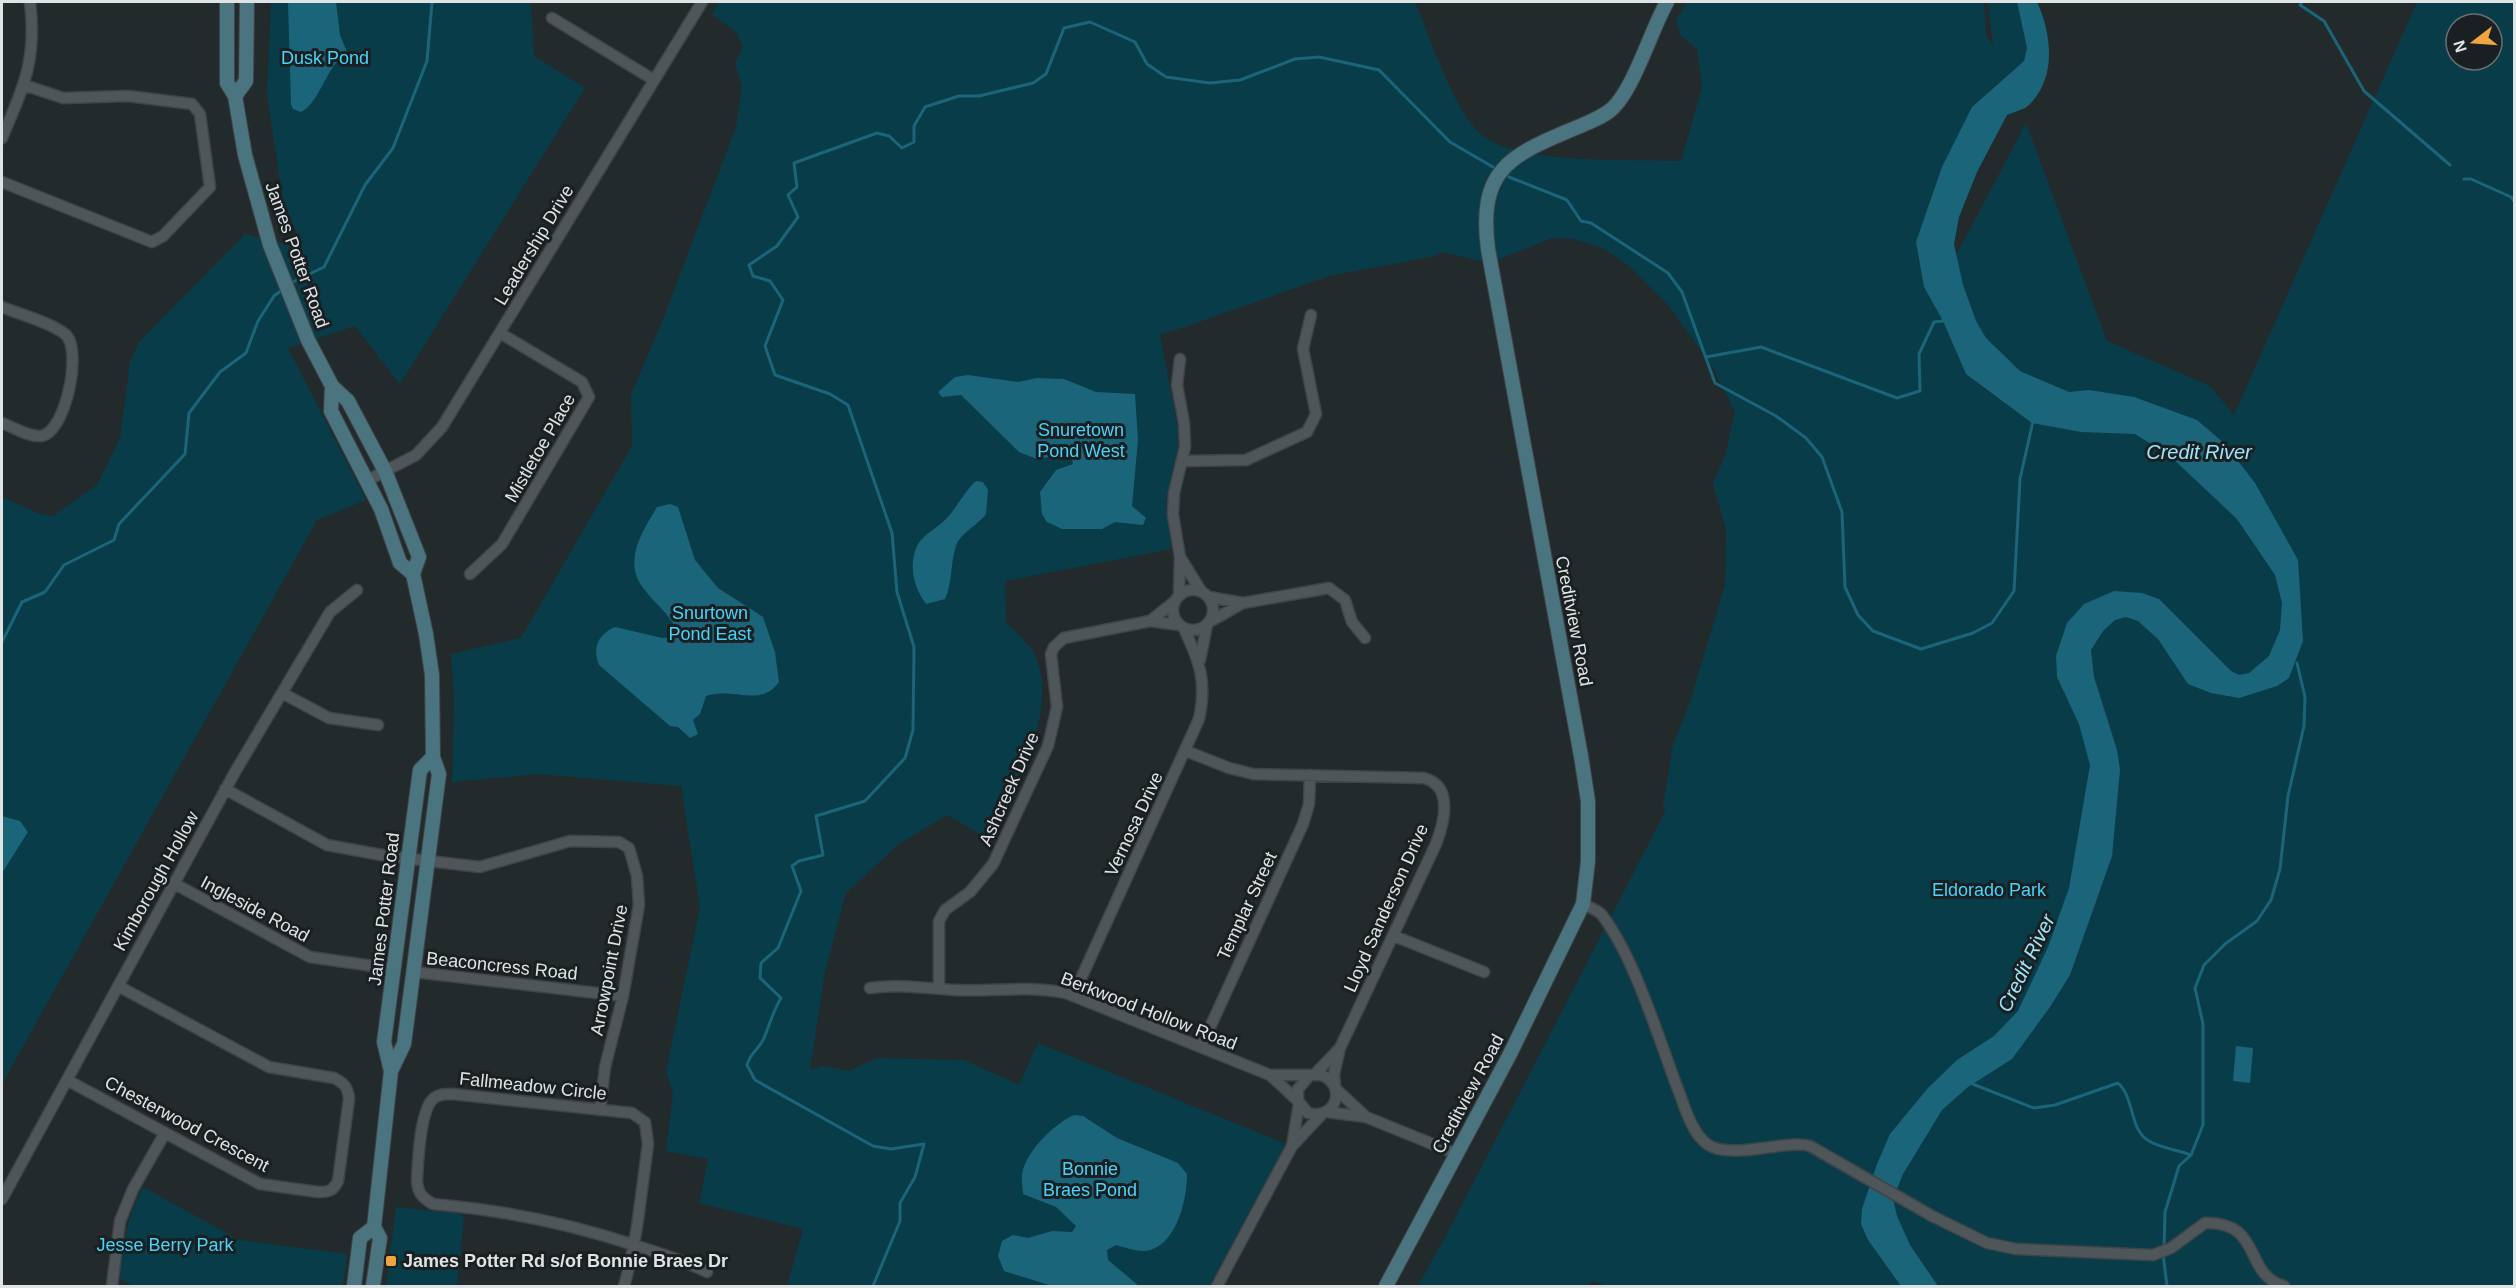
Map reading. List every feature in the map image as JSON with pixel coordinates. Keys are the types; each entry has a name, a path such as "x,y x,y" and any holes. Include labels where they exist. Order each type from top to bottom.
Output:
{"main road":[{"name":"James Potter Road","path":"228,2 227,83 235,96 245,155 270,245 308,340 332,386 348,401 385,471 419,557 413,574 432,675 433,757 439,774 404,1044 392,1071 374,1227 380,1238 373,1287"},
{"path":"235,96 246,81 247,2"},
{"name":"Creditview Road","path":"1386,1287 1510,1054 1583,904 1588,861 1586,790 1490,260 1486,208 1497,177 1516,156 1526,149 1598,118 1613,107 1626,88 1666,2"},
{"name":"James Potter Road","path":"332,386 331,411 368,480 400,563 413,574"},
{"name":"James Potter Road","path":"392,1071 384,1042 420,770 433,757"},
{"name":"James Potter Road","path":"354,1287 360,1238 374,1227"}],"street":[{"path":"2,138 24,85 32,46 30,2"},
{"name":"Leadership Drive","path":"368,480 416,455 429,443 448,418 702,2"},
{"path":"552,18 654,80"},
{"path":"2,182 152,242 163,236 210,187 200,114 192,104 128,96 63,98 24,85"},
{"path":"2,307 65,333 74,350 67,398 53,429 46,434 32,435 2,423"},
{"path":"1183,461 1246,460 1307,432 1316,414 1303,349 1311,315"},
{"name":"Mistletoe Place","path":"470,574 502,544 590,396 582,382 500,333"},
{"path":"1180,359 1177,386 1184,423 1183,461 1173,504 1180,557 1177,599 1173,614 1182,627 1196,631 1243,603 1329,588 1345,600 1352,622 1365,638"},
{"path":"1180,557 1214,608 1209,623"},
{"name":"Kimborough Hollow","path":"2,1199 225,789 330,612 357,590"},
{"path":"1177,599 1189,590 1243,603"},
{"name":"Ashcreek Drive","path":"1150,621 1177,599"},
{"name":"Ashcreek Drive","path":"939,988 939,921 941,914 976,887 993,864 1048,746 1057,707 1051,654 1054,646 1064,638 1150,621 1182,627"},
{"name":"Vernosa Drive","path":"1073,996 1186,751 1202,705 1200,661 1209,623"},
{"name":"Vernosa Drive","path":"1182,627 1200,661"},
{"path":"282,693 329,718 378,725"},
{"name":"Lloyd Sanderson Drive","path":"1186,751 1247,773 1424,778 1431,780 1442,792 1444,814 1441,831 1340,1048 1334,1074 1336,1089"},
{"name":"Templar Street","path":"1201,1047 1303,824 1310,804 1310,775"},
{"name":"Arrowpoint Drive","path":"225,789 327,845 408,859 480,867 570,841 624,844 629,848 634,861 640,899 623,996 605,1067 600,1110"},
{"name":"Ingleside Road","path":"173,883 310,957 394,969"},
{"path":"1583,904 1601,913 1628,960 1690,1120 1707,1144 1719,1148 1766,1149 1802,1144 1987,1243 2016,1249 2153,1255 2171,1248 2205,1224 2227,1226 2244,1235 2265,1275 2284,1287"},
{"path":"1394,936 1484,972"},
{"name":"Beaconcress Road","path":"414,972 623,996"},
{"name":"Berkwood Hollow Road","path":"870,988 891,985 1038,989 1073,996 1270,1075 1312,1076"},
{"name":"Chesterwood Crescent","path":"67,1080 260,1184 327,1192 334,1189 338,1181 348,1090 342,1082 333,1078 269,1068 118,986"},
{"name":"Lloyd Sanderson Drive","path":"1312,1076 1340,1048"},
{"name":"Berkwood Hollow Road","path":"1270,1075 1298,1102"},
{"path":"1292,1146 1298,1089 1312,1076 1327,1077 1336,1089 1366,1117"},
{"path":"1217,1287 1292,1146 1336,1103 1336,1089"},
{"name":"Fallmeadow Circle","path":"624,1287 634,1245 648,1131 645,1122 640,1117 600,1110 452,1094 439,1095 432,1099 425,1110 417,1187 426,1200 433,1204 522,1214 634,1245"},
{"path":"1298,1102 1308,1113 1366,1117 1456,1154"},
{"path":"112,1287 120,1221 133,1189 165,1132"},
{"path":"634,1245 681,1259 706,1272"}],"green space":[{"name":"Dusk Pond","path":"271,2 531,2 534,56 585,88 400,384 355,326 288,348 366,500 317,520 2,1084 2,497 40,514 53,516 97,485 120,438 130,362 139,342 245,234 303,248 283,200 267,95"},
{"path":"719,2 1415,2 1453,93 1472,125 1483,136 1500,145 1522,152 1549,156 1577,159 1681,161 1702,87 1697,49 1681,36 1676,20 1687,2 1984,2 1986,36 1993,45 1988,2 2017,2 2027,48 2024,61 1988,92 1916,242 1924,287 1932,301 2026,123 2107,341 2210,386 2234,415 2417,2 2514,2 2514,1286 1608,1286 1592,1281 1587,1286 1418,1286 1666,810 1663,807 1673,744 1689,705 1725,585 1726,530 1713,484 1725,456 1735,412 1712,366 1668,305 1628,265 1603,248 1573,239 1552,238 1500,259 1481,261 1441,252 1435,256 1329,276 1160,334 1178,429 1177,450 1166,499 1171,549 1005,581 1006,622 1034,652 1042,680 1042,703 1038,727 1030,750 989,839 947,815 899,844 846,893 825,972 810,1070 824,1066 849,1071 877,1058 964,1060 1019,1085 1038,1043 1286,1144 1209,1286 787,1286 803,1229 699,1203 708,1159 666,1151 673,1094 666,1071 700,908 681,786 537,774 452,782 454,700 451,654 521,638 632,446 631,395 664,317 736,127 742,87 735,63 743,47 737,33 712,14"},
{"name":"Jesse Berry Park","path":"143,1187 239,1240 347,1254 343,1286 134,1286 120,1279 127,1231 133,1209"},
{"path":"396,1207 457,1213 464,1217 457,1286 386,1286"}],"water":[{"path":"288,2 336,2 340,35 347,52 334,66 313,101 301,112 293,109 291,104"},
{"name":"Credit River","path":"2017,2 2037,2 2046,28 2048,70 2044,83 2028,106 2007,115 1977,172 1959,217 1954,244 1963,285 1976,321 1986,338 2020,371 2069,392 2089,390 2134,397 2197,420 2225,444 2255,483 2298,560 2303,641 2289,678 2277,686 2239,698 2211,693 2188,684 2158,639 2138,621 2126,617 2115,620 2103,631 2091,650 2094,677 2117,750 2120,770 2112,856 2070,975 2050,1007 2012,1059 1968,1087 1942,1110 1903,1174 1893,1199 1897,1216 1910,1245 1938,1286 1901,1286 1868,1240 1861,1224 1862,1209 1877,1164 1890,1134 1927,1089 1957,1060 1994,1036 2018,1011 2048,947 2069,888 2090,765 2079,724 2057,677 2056,656 2067,623 2084,604 2114,591 2142,593 2159,599 2231,671 2239,675 2249,673 2269,656 2280,630 2282,603 2275,575 2237,519 2169,455 2135,434 2081,432 2032,423 1966,374 1943,321 1924,287 1916,242 1942,167 1972,107 2024,61 2027,48"},
{"path":"968,375 1018,382 1037,378 1064,379 1096,392 1135,394 1138,440 1132,506 1146,518 1143,525 1115,522 1102,529 1062,529 1047,522 1042,514 1040,492 1056,470 1073,464 1071,454 1037,459 1019,452 961,395 942,397 938,392 955,377"},
{"path":"976,481 983,482 988,490 986,514 958,541 945,599 926,604 918,591 914,576 913,561 917,546 947,518"},
{"path":"670,504 678,507 695,560 718,588 763,617 775,652 779,682 772,690 764,694 706,696 700,714 693,720 698,734 690,738 678,727 670,726 599,665 596,653 598,642 604,634 615,627 662,638 673,637 676,629 638,579 634,558 640,537 657,507"},
{"path":"2,816 20,821 28,832 2,873"},
{"path":"2236,1046 2253,1048 2250,1083 2233,1081"},
{"path":"1074,1115 1083,1116 1117,1138 1178,1163 1187,1174 1183,1206 1175,1227 1162,1244 1144,1251 1116,1245 1107,1250 1108,1260 1139,1286 1052,1286 1004,1271 998,1256 1002,1241 1013,1235 1028,1238 1052,1231 1072,1232 1076,1226 1056,1207 1023,1194 1022,1180 1024,1166 1034,1148 1058,1125"}],"waterway":[{"path":"291,283 324,267 365,185 393,148 427,61 432,2"},
{"path":"2302,2 2300,5 2324,21 2364,91 2450,165"},
{"path":"873,1286 900,1221 900,1203 915,1177 924,1144 891,1149 873,1146 755,1080 747,1065 750,1057 762,1042 781,998 760,978 761,963 778,948 801,891 792,866 799,861 823,855 816,816 865,801 905,758 913,730 914,647 897,592 892,533 848,405 830,394 775,375 765,346 783,300 770,281 753,276 749,265 777,246 798,217 788,195 797,187 794,163 877,133 889,136 902,148 914,142 914,126 925,107 959,96 979,96 1033,83 1046,74 1064,28 1090,22 1135,42 1147,64 1166,77 1210,83 1240,80 1295,59 1319,57 1379,70 1450,142 1493,167"},
{"path":"1509,177 1567,200 1581,221 1591,223 1668,273 1682,292 1715,383 1776,416 1806,438 1822,457 1842,512 1845,587 1858,615 1873,631 1921,649 1973,633 1992,623 2014,591 2020,479 2033,421"},
{"path":"2464,179 2471,179 2511,197 2514,201"},
{"path":"2,642 22,602 45,592 64,565 114,540 119,524 185,454 189,413 220,372 246,353 258,321 274,296 283,289"},
{"path":"1706,357 1761,347 1897,398 1920,391 1919,354 1934,322 1943,321"},
{"path":"2164,1248 2165,1212 2179,1166 2191,1155 2203,1125 2203,1024 2195,988 2204,965 2225,944 2257,921 2271,900 2280,869 2288,796 2304,726 2305,697 2297,663"},
{"path":"1970,1083 2034,1108 2055,1105 2118,1083 2127,1097 2135,1122 2143,1136 2159,1145 2191,1155"},
{"path":"2163,1254 2167,1286"}],"place":[{"name":"James Potter Rd s/of Bonnie Braes Dr","path":"391,1261"}],"park label":[{"name":"Snuretown Pond West","path":"1081,440"},
{"name":"Snurtown Pond East","path":"710,623"},
{"name":"Eldorado Park","path":"1989,890"},
{"name":"Bonnie Braes Pond","path":"1090,1179"}]}
